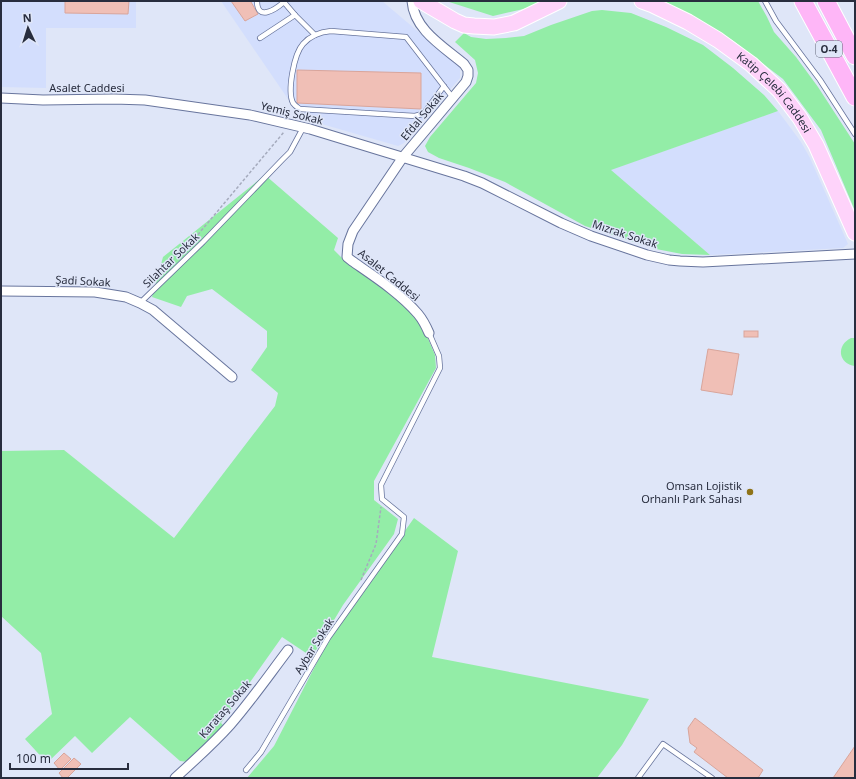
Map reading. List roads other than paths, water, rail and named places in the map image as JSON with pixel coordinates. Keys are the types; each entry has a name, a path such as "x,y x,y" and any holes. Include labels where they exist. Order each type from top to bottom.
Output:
{"highway":[{"name":"O-4","path":"803,1 855,97"},
{"name":"O-4","path":"826,1 855,56"}],"main road":[{"path":"421,1 460,23 474,26 494,27 514,23 559,1"},
{"name":"Katip Çelebi Caddesi","path":"642,1 688,22 718,40 751,64 778,90 800,118 816,145 855,233"}],"street":[{"name":"Efdal Sokak","path":"347,257 348,244 353,231 403,157 466,82 468,76 468,70 464,64 430,36 422,26 414,12 412,1"},
{"name":"Asalet Caddesi","path":"1,98 43,100 145,100 174,104"},
{"name":"Yemiş Sokak","path":"174,104 250,115 291,124 403,157"},
{"name":"Mızrak Sokak","path":"403,157 482,183 561,223 591,236 647,255 669,260 680,262 703,262 855,254"},
{"name":"Asalet Caddesi","path":"347,257 402,298 418,315 429,333"},
{"name":"Şadi Sokak","path":"1,291 95,292 126,297 153,310 232,377"},
{"name":"Karataş Sokak","path":"175,778 210,746 229,726 288,650"}],"lane":[{"path":"256,1 258,9 266,12 274,10 284,2 295,16 315,35"},
{"path":"765,1 776,21 820,80 855,134"},
{"path":"260,38 295,16"},
{"path":"444,86 425,112 415,116 300,109 295,106 292,99 291,86 293,68 299,49 306,41 315,35 331,31 406,37 444,86 453,98"},
{"name":"Silahtar Sokak","path":"140,303 203,242 290,152 303,128"},
{"name":"Aybar Sokak","path":"246,770 260,752 328,638 402,534 404,517 382,499 381,485 440,368 439,356 429,333"},
{"path":"638,778 663,744 712,778"}],"place":[{"name":"Omsan Lojistik Orhanlı Park Sahası","path":"750,492"}]}
